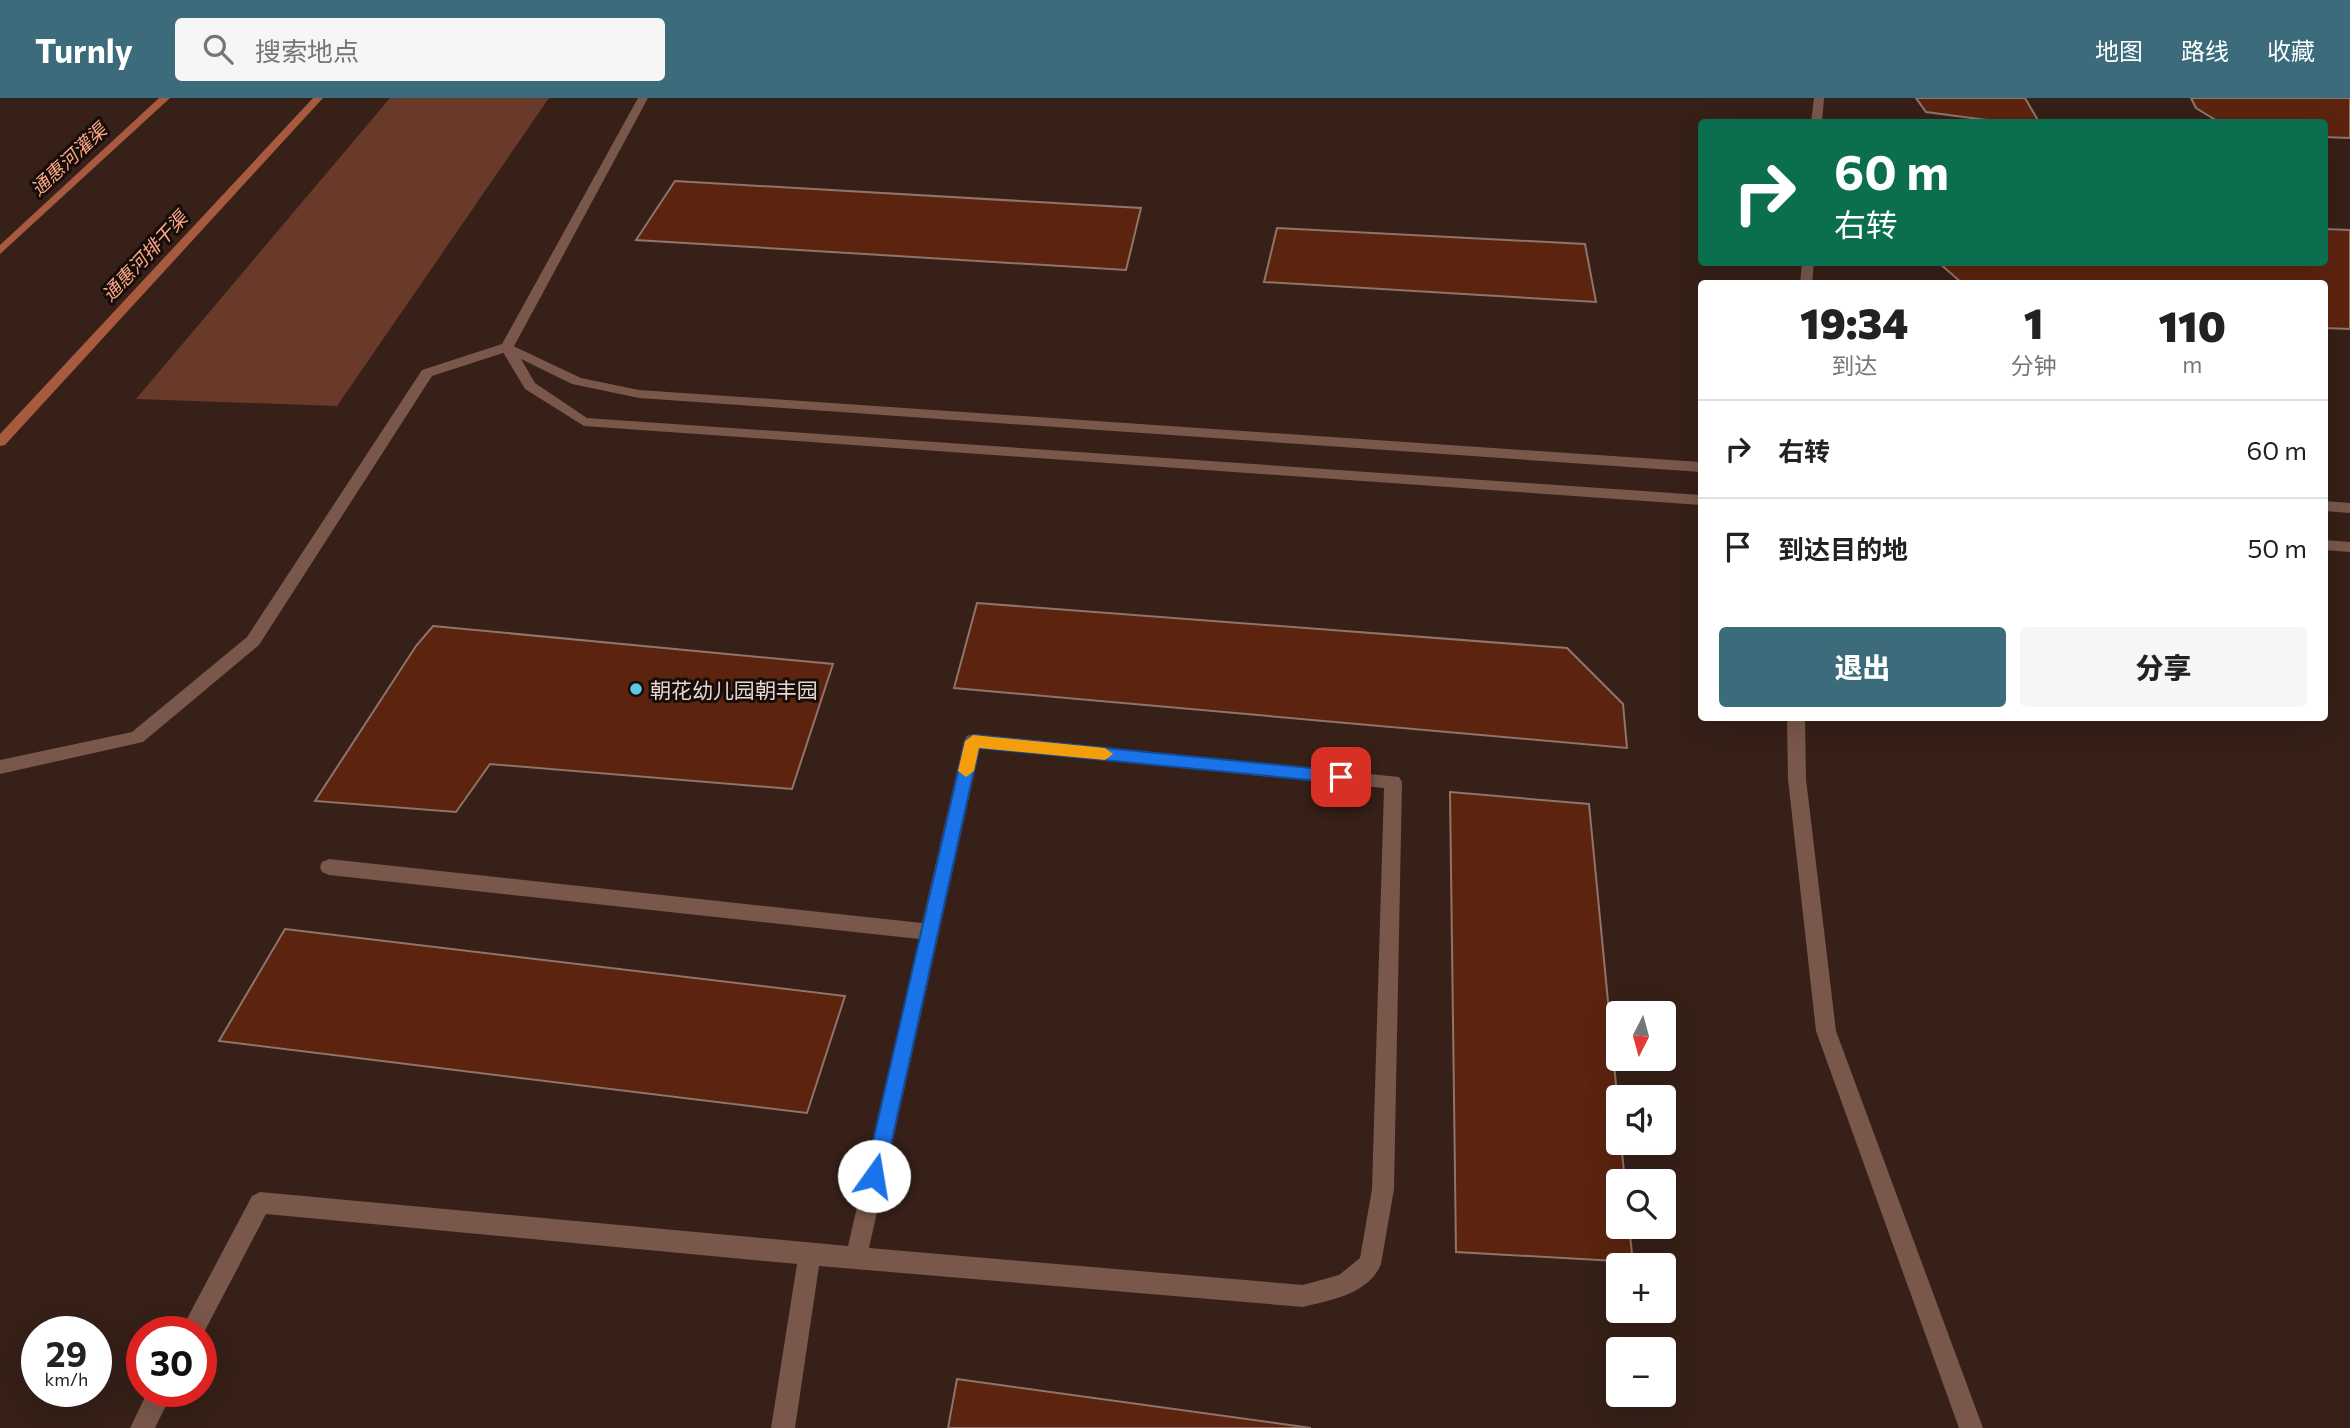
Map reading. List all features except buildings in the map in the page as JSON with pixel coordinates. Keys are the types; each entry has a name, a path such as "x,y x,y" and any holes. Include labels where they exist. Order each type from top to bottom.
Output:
{"street":[{"path":"0,767 137,737 253,641 427,373 507,347 643,98"},
{"path":"1817,119 1819,98"},
{"path":"507,347 577,381 639,394 1698,467"},
{"path":"507,347 530,386 584,422 1698,500"},
{"path":"2328,506 2350,508"},
{"path":"2328,545 2350,547"},
{"path":"1796,721 1797,779 1826,1031 1971,1428"},
{"path":"200,1316 260,1203 810,1254 856,1258 1303,1296 1345,1285 1370,1264 1383,1189 1393,782 973,741 856,1258"},
{"path":"329,867 930,932"},
{"path":"783,1428 810,1254"},
{"path":"142,1428 153,1407"}],"shaded area":[{"path":"390,98 549,98 337,406 136,399"}],"waterway":[{"name":"通惠河灌渠","path":"0,251 165,98"},
{"name":"通惠河排干渠","path":"0,442 318,98"}],"slow traffic":[{"path":"966,771 973,741 1105,754"}],"place":[{"name":"朝花幼儿园朝丰园","path":"636,689"}],"route":[{"path":"874,1176 973,741 1341,777"}]}
